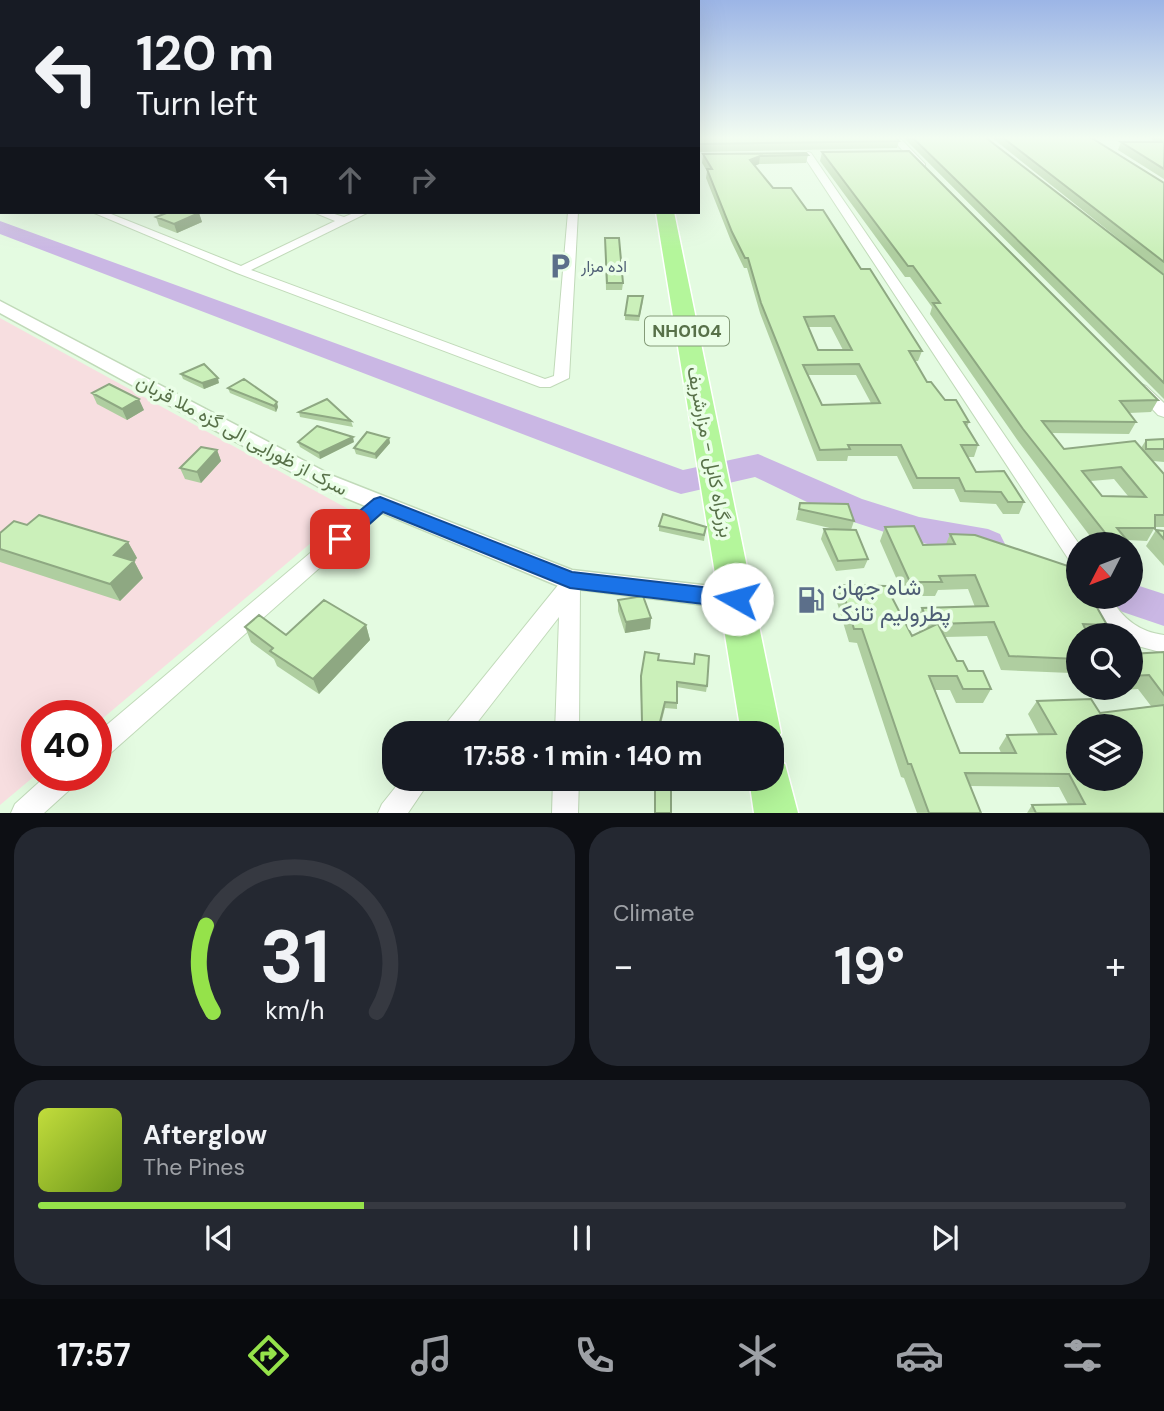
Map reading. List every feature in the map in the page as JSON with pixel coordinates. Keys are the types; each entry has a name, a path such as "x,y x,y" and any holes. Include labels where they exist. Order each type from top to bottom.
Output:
{"highway":[{"name":"بزرگراه کابل - مزارشریف","path":"665,214 759,721"},
{"path":"772,791 776,813"}],"street":[{"path":"820,175 1066,540"},
{"path":"102,214 241,270 545,384 554,383 561,378 573,214"},
{"path":"324,214 345,221"},
{"path":"241,270 360,214"},
{"name":"سرک از ظورایی الی گزه ملا قربان","path":"0,306 325,481 570,583 737,599"},
{"path":"1135,382 1164,412"},
{"path":"112,736 380,503"},
{"path":"463,721 570,583"},
{"path":"567,721 570,583"},
{"path":"1106,609 1117,626 1153,644 1164,644"},
{"path":"24,813 49,791"},
{"path":"391,813 408,791"},
{"path":"565,813 566,791"}],"shaded area":[{"path":"0,318 350,510 112,711 112,700 21,700 21,787 0,805"}],"building":[{"path":"709,175 762,175 773,188 791,188 807,210 823,210 861,269 870,269 922,351 909,351 927,382 931,382 945,400 956,400 969,422 964,422 978,445 961,445 976,472 1004,471 1024,502 1008,502 1001,492 965,491 959,478 917,478 901,445 848,445 850,449 820,450 761,303 748,258 745,258","holes":["834,316 852,350 818,350 804,317","859,364 880,403 822,405 803,365"]},
{"path":"839,175 933,175 1158,400 1120,401 1136,422 1042,421 1064,449 1135,441 1164,474 1164,515 1155,515 1155,528 1117,528 1120,532 1105,532 1023,429 933,303 940,303 913,266 908,266","holes":["1121,467 1146,497 1102,496 1082,471"]},
{"path":"951,175 1034,175 1164,275 1164,383"},
{"path":"1051,175 1151,175 1164,183 1164,262"},
{"path":"164,214 197,214 174,224 156,217"},
{"path":"605,238 619,238 623,283 607,283"},
{"path":"628,296 643,296 639,316 625,315"},
{"path":"204,364 218,378 202,383 181,374"},
{"path":"244,379 277,402 274,406 228,388"},
{"path":"109,384 139,399 122,409 92,393"},
{"path":"327,399 351,421 299,412"},
{"path":"317,426 353,437 319,453 298,442"},
{"path":"367,432 389,438 375,454 354,448"},
{"path":"1164,439 1164,449 1146,449 1146,440"},
{"path":"201,447 217,450 197,472 180,468"},
{"path":"800,503 848,504 854,521 799,509"},
{"path":"663,514 706,527 704,535 659,526"},
{"path":"39,515 128,542 114,555 134,561 110,584 0,549 0,533 14,521 27,525"},
{"path":"914,526 923,545 955,544 950,534 975,535 1066,565 1066,609 1098,609 1106,623 1066,623 1066,658 1009,656 994,622 938,624 957,661 963,661 968,671 983,671 991,689 963,689 957,676 929,676 960,753 1016,753 1007,735 1056,734 1037,701 1092,700 1100,713 1164,705 1164,813 1036,813 1032,805 1085,804 1078,791 1143,791 1143,714 1066,714 1066,774 965,773 981,813 929,813 911,764 908,764 862,629 854,629 841,585 886,586 912,636 937,624 929,624 922,608 988,606 975,575 939,576 942,582 910,582 885,527"},
{"path":"824,529 856,530 868,559 838,561"},
{"path":"1156,530 1164,531 1164,539"},
{"path":"643,596 651,618 626,622 618,600"},
{"path":"324,600 366,625 313,679 270,651 273,648 245,627 259,615 286,635"},
{"path":"645,652 659,654 658,660 694,664 695,654 709,656 707,686 677,682 677,703 665,702 660,721 642,721 641,676"},
{"path":"1164,652 1164,695 1149,675 1143,675 1143,653"},
{"path":"655,791 671,791 671,813 655,813"}],"waterway":[{"path":"0,227 681,482 758,465 850,508 919,530 975,539 987,544"},
{"path":"1143,603 1164,610"}],"place":[{"name":"اده مزار","path":"560,266"},
{"name":"شاه جهان پطرولیم تانک","path":"811,600"}],"route":[{"path":"340,539 380,503 570,579 737,599"}]}
